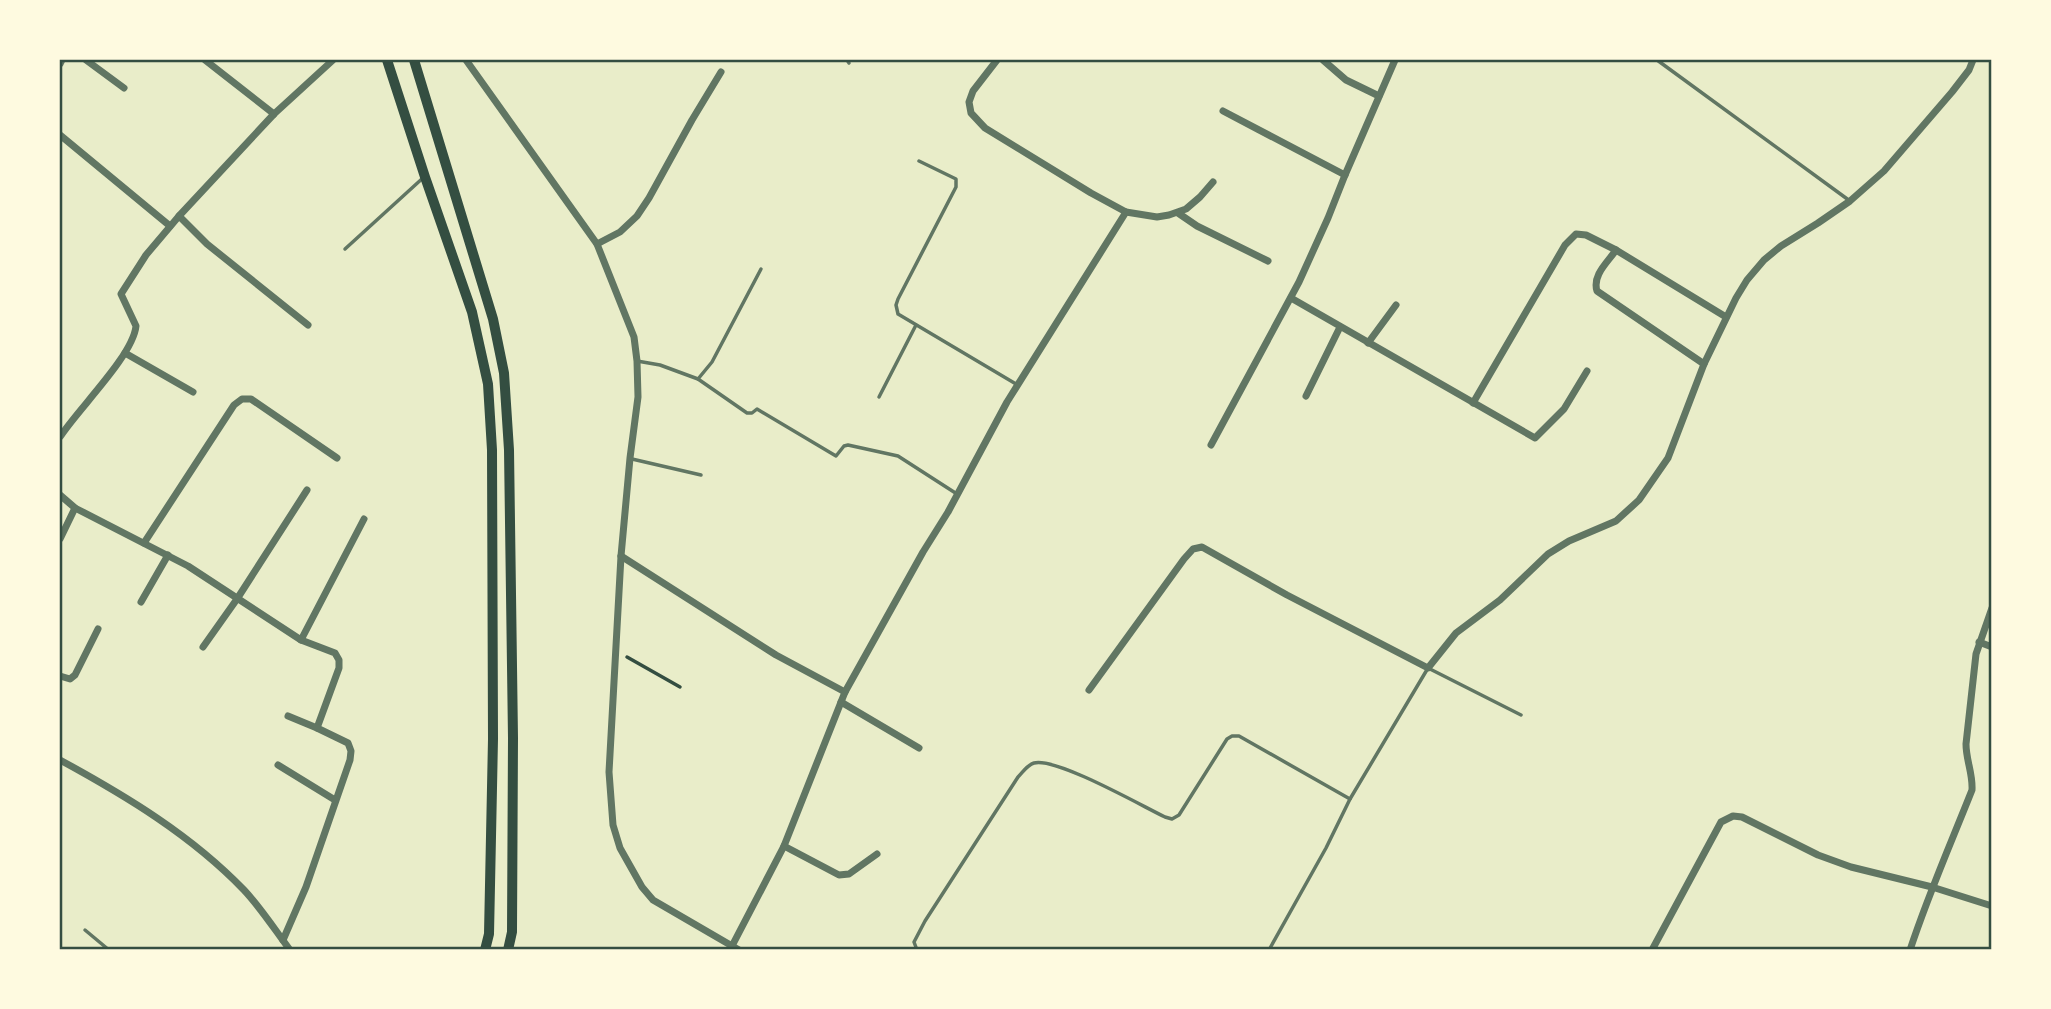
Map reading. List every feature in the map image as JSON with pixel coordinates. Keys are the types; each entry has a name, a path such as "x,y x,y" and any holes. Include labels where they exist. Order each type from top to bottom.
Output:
{"main road":[{"path":"387,60 472,312 488,384 492,450 493,739 489,934 485,950"},
{"path":"414,60 493,319 504,373 509,450 513,738 512,932 508,950"},
{"path":"492,450 509,450"},
{"path":"493,739 513,738"}],"street":[{"path":"60,64 62,60"},
{"path":"86,60 124,89"},
{"path":"205,60 274,114"},
{"path":"60,434 125,353 136,331 121,294 139,266 170,226 274,114 333,60"},
{"path":"466,60 597,244 634,337 638,361 638,397 621,556 609,772 613,825 620,848 642,887 653,900 735,948 784,846 845,692 1018,385 1126,212"},
{"path":"997,60 971,96 971,113 985,128 1069,180 1126,212 1157,217 1178,213 1194,203 1213,182"},
{"path":"1324,60 1346,80 1379,96"},
{"path":"1212,445 1291,298 1395,60"},
{"path":"1089,690 1184,559 1193,549 1202,547 1428,668 1456,633 1500,600 1548,554 1569,541 1616,521 1639,500 1668,458 1704,364 1747,280 1764,260 1781,246 1850,201 1884,171 1952,92 1969,70 1973,60"},
{"path":"597,244 620,232 649,198 721,72"},
{"path":"1223,111 1345,175"},
{"path":"60,135 170,226"},
{"path":"1178,213 1197,226 1268,261"},
{"path":"179,216 207,244 308,326"},
{"path":"1473,403 1565,245 1576,234 1586,235 1616,250 1726,317"},
{"path":"1616,250 1595,279 1599,294 1704,364"},
{"path":"1291,298 1535,438 1564,409 1587,371"},
{"path":"1368,343 1396,305"},
{"path":"1306,396 1340,327"},
{"path":"125,353 193,392"},
{"path":"144,542 234,405 242,399 251,399 337,458"},
{"path":"203,647 307,490"},
{"path":"60,495 75,508 187,566 301,640 335,653 340,660 339,668 317,728"},
{"path":"60,539 75,508"},
{"path":"301,640 364,519"},
{"path":"141,602 168,555"},
{"path":"621,556 776,655 845,692"},
{"path":"1910,950 1932,887 1945,861 1972,790 1973,781 1966,756 1966,744 1979,642 1992,608"},
{"path":"60,676 70,679 75,675 98,629"},
{"path":"1979,642 1992,647"},
{"path":"841,702 919,748"},
{"path":"283,940 306,887 351,751 348,743 288,716"},
{"path":"60,760 124,795 207,856 246,892 290,950"},
{"path":"278,765 335,800"},
{"path":"1652,950 1721,822 1733,816 1742,817 1818,855 1851,867 1932,887 1992,906"},
{"path":"784,846 839,875 849,874 877,854"}],"lane":[{"path":"1657,60 1850,201"},
{"path":"919,160 956,179 956,187 898,299 898,314 1018,385"},
{"path":"345,249 425,177"},
{"path":"698,379 712,362 761,269"},
{"path":"879,397 916,325"},
{"path":"638,361 698,379 747,413 757,409 836,456 848,445 898,456 957,494"},
{"path":"630,458 701,475"},
{"path":"1269,950 1350,799 1428,668 1521,715"},
{"path":"917,950 914,942 925,921 1018,777 1033,763 1045,762 1056,766 1172,818 1179,815 1227,738 1239,736 1350,799"},
{"path":"85,930 109,950"}],"path":[{"path":"616,650 680,687"}]}
